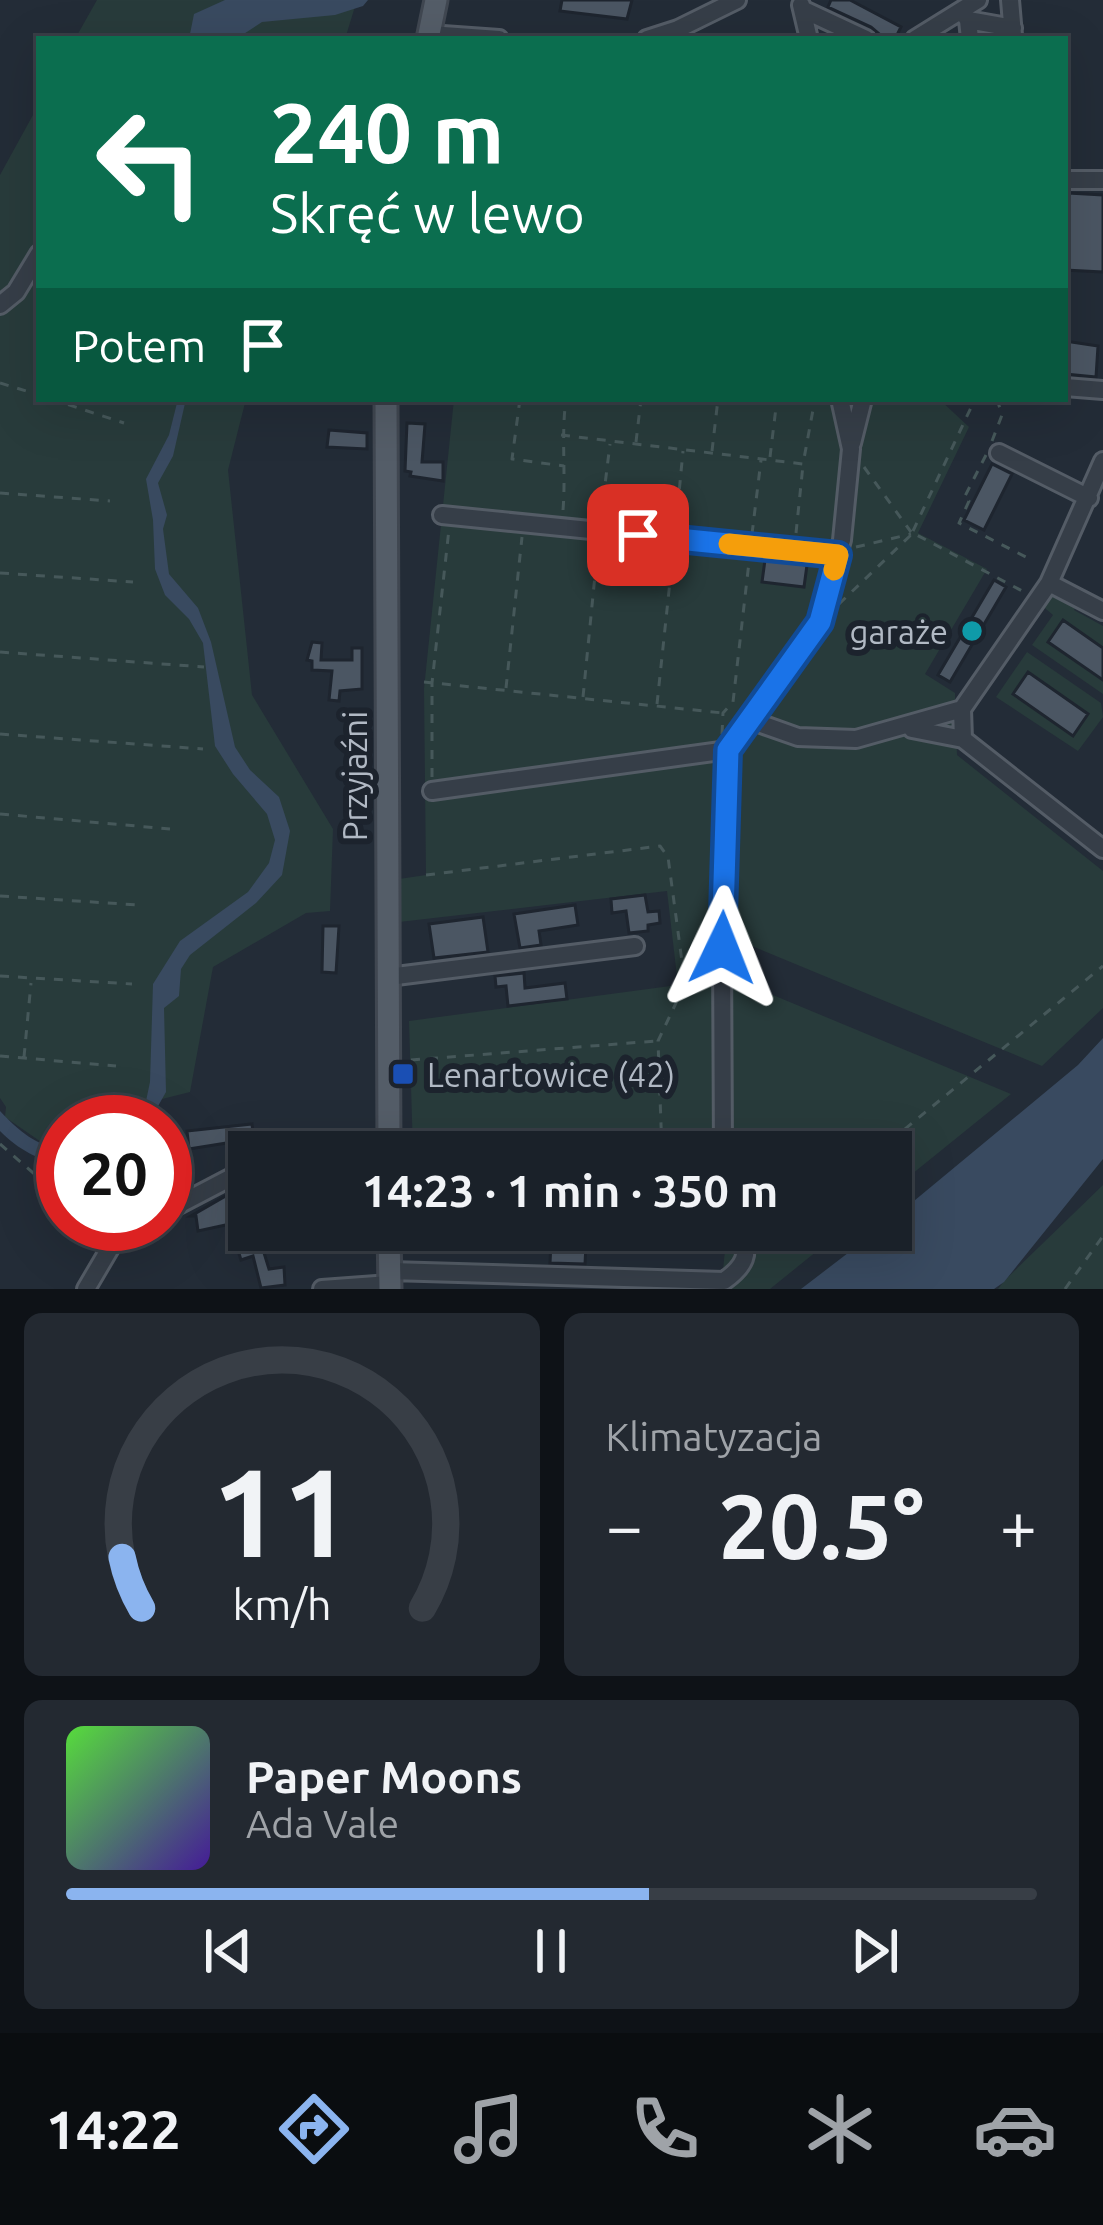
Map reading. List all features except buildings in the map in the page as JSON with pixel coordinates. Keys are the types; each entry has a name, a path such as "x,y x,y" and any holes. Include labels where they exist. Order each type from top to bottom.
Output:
{"main road":[{"path":"428,36 436,0"},
{"name":"Przyjaźni","path":"386,402 389,1131"},
{"path":"389,1251 390,1281"}],"street":[{"path":"938,0 961,15 1013,34 1010,0"},
{"path":"921,36 961,15 978,0"},
{"path":"656,36 732,1"},
{"path":"802,5 808,36"},
{"path":"802,5 860,36"},
{"path":"961,15 969,36"},
{"path":"1068,180 1103,180"},
{"path":"0,305 16,292 36,259"},
{"path":"1068,387 1103,390"},
{"path":"841,402 851,449"},
{"path":"723,1131 725,751 820,622 839,553 851,449 862,402"},
{"path":"999,453 1089,498"},
{"path":"750,720 798,737 856,739 962,709 1043,591 1103,461"},
{"path":"446,515 839,553"},
{"path":"1043,591 1103,610"},
{"path":"962,709 964,739"},
{"path":"901,728 964,739 1103,849"},
{"path":"433,791 725,751"},
{"path":"388,976 635,946"},
{"path":"192,1198 228,1179"},
{"path":"86,1289 108,1251"},
{"path":"322,1289 390,1281 609,1275 724,1281 740,1270 746,1251"}],"path":[{"path":"0,382 36,394"},
{"path":"61,402 124,422"},
{"path":"520,402 512,459 566,466"},
{"path":"562,527 566,466 561,435 566,402"},
{"path":"636,443 641,402"},
{"path":"712,453 718,402"},
{"path":"770,460 776,402"},
{"path":"794,551 814,402"},
{"path":"820,622 913,533 974,402"},
{"path":"998,402 1002,415 964,498 970,501 959,523 1026,557"},
{"path":"561,435 803,464"},
{"path":"582,698 610,440"},
{"path":"657,706 684,449"},
{"path":"851,449 913,533 1043,591"},
{"path":"725,751 723,713 733,702 761,459"},
{"path":"0,493 110,502"},
{"path":"433,791 428,683 446,515"},
{"path":"506,691 523,523"},
{"path":"839,553 913,533"},
{"path":"0,573 133,583"},
{"path":"0,652 204,667"},
{"path":"428,683 723,713"},
{"path":"0,734 202,749"},
{"path":"0,814 170,829"},
{"path":"0,896 138,905"},
{"path":"902,1131 1103,965"},
{"path":"0,976 132,984"},
{"path":"23,1058 32,979"},
{"path":"410,1060 658,1041"},
{"path":"0,1057 116,1066"},
{"path":"0,1144 36,1175"},
{"path":"1066,1289 1103,1236"}],"shaded area":[{"path":"97,0 357,0 346,36 77,36"},
{"path":"36,109 36,402 245,402 228,470 252,695 333,829 330,911 306,913 213,967 190,1092 36,1095 36,1138 5,1117 0,1098 0,175"},
{"path":"454,402 834,402 844,451 836,540 813,619 722,750 716,1131 412,1131 409,1021 678,985 667,891 399,922 399,879 426,875 424,689"},
{"path":"870,402 942,402 969,427 918,533 987,569 925,674 955,693 957,755 1103,871 1103,1008 1042,1066 735,939 738,755 827,625 857,449"},
{"path":"1050,592 1078,601 1074,610 1103,626 1103,694 1032,645 1053,615 1040,604"},
{"path":"1027,652 1101,703 1103,717 1078,751 996,697"},
{"path":"732,978 1011,1094 912,1174 912,1131 732,1131"},
{"path":"1103,1185 1103,1289 998,1289 1004,1281"},
{"path":"725,1251 817,1251 770,1289 714,1289"}],"water":[{"path":"225,0 368,0 335,15 262,22 241,36 190,36 194,14"},
{"path":"177,402 185,402 173,456 158,483 167,515 163,529 169,574 198,608 211,642 235,747 250,770 279,797 290,831 282,875 256,903 190,955 181,969 179,996 164,1008 164,1095 147,1095 153,984 180,941 248,892 269,863 275,840 267,814 215,746 203,643 189,619 165,595 155,569 146,479 169,435"},
{"path":"1103,1038 1103,1159 1004,1282 994,1289 801,1289 851,1251 912,1251 912,1203 1078,1065"},
{"path":"0,1111 36,1140 36,1156 7,1138 0,1131"}],"slow traffic":[{"path":"729,544 838,555 834,570"}],"place":[{"name":"garaże","path":"972,631"},
{"name":"Lenartowice (42)","path":"403,1074"}],"route":[{"path":"638,535 838,555 820,622 728,750 722,948"}]}
